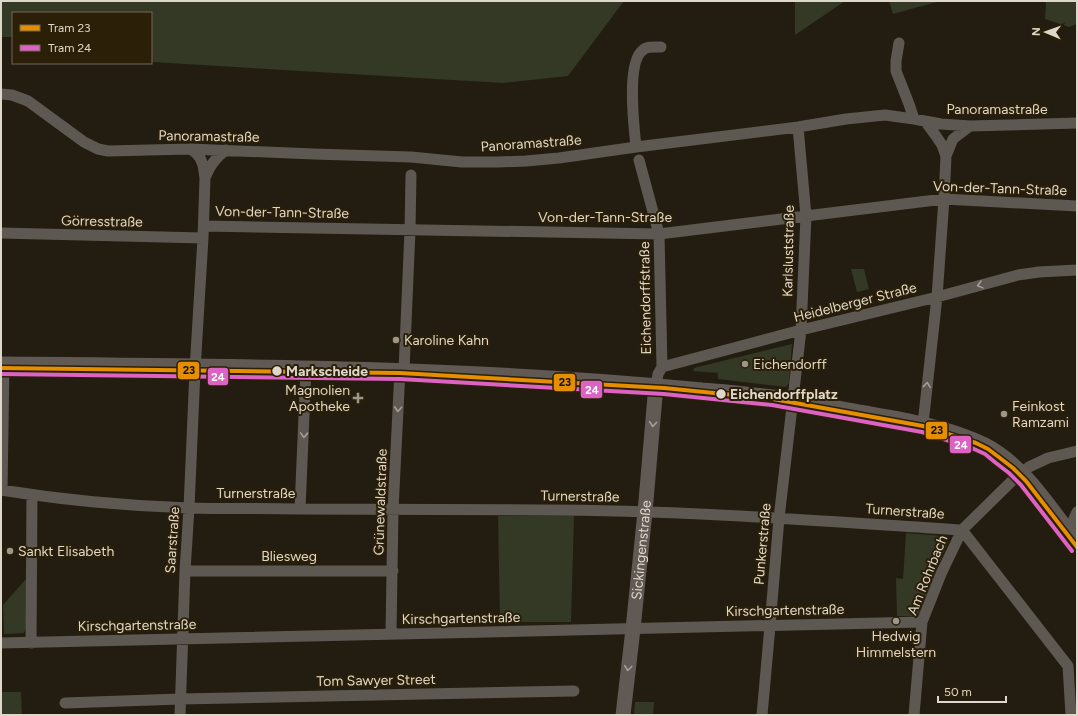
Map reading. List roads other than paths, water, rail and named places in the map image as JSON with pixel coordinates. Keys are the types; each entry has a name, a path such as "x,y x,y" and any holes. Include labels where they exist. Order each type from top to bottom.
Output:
{"main road":[{"path":"3,364 402,370 656,385 793,400 923,424 985,445 1001,455 1021,473 1033,486 1073,538"},
{"name":"Sickingenstraße","path":"623,715 645,512 656,385"}],"street":[{"path":"899,42 895,65 909,104 919,120 936,136 946,156"},
{"path":"636,147 632,98 634,66 636,59 642,50 649,47 661,47"},
{"name":"Panoramastraße","path":"1,94 12,95 28,101 84,142 98,149 108,151 119,152 190,149 226,150 411,157 462,162 552,159 885,115 941,124 970,126 1077,123"},
{"path":"923,424 937,297 946,156 953,139 970,126"},
{"name":"Karlsluststraße","path":"793,400 801,330 806,216 798,127"},
{"path":"190,149 200,158 203,165 205,178"},
{"path":"205,178 214,160 226,150"},
{"name":"Eichendorffstraße","path":"639,160 659,234 662,367"},
{"name":"Grünewaldstraße","path":"391,634 393,510 410,230 411,175"},
{"name":"Saarstraße","path":"180,715 185,571 204,226 205,178"},
{"name":"Von-der-Tann-Straße","path":"204,226 659,234 944,199 1077,206"},
{"name":"Görresstraße","path":"1,234 203,238"},
{"name":"Heidelberger Straße","path":"662,367 1018,275 1039,272 1077,270"},
{"path":"2,490 3,364"},
{"path":"656,385 658,374 662,367"},
{"path":"300,509 306,368"},
{"name":"Punkerstraße","path":"762,715 779,518 793,400"},
{"name":"Am Rohrbach","path":"914,715 922,622 941,574 962,530 1021,473 1031,466 1048,458 1077,451"},
{"name":"Turnerstraße","path":"2,490 32,495 189,508 645,512 779,518 962,530 1068,666 1071,715"},
{"path":"31,643 32,495"},
{"path":"1073,538 1077,512"},
{"name":"Bliesweg","path":"185,571 393,571"},
{"name":"Kirschgartenstraße","path":"1,643 922,622"},
{"name":"Tom Sawyer Street","path":"65,703 180,699 574,691"}],"tram line":[{"name":"23","path":"1,368 400,373 664,388 773,399 923,426 976,443 988,449 1000,458 1026,481 1077,547"},
{"name":"24","path":"1,374 400,379 664,394 772,405 922,432 985,454 1009,473 1021,485 1072,551"}],"place":[{"name":"Karoline Kahn","path":"396,340"},
{"name":"Eichendorff","path":"745,364"},
{"name":"Markscheide","path":"277,371"},
{"name":"Eichendorffplatz","path":"721,394"},
{"name":"Magnolien Apotheke","path":"358,398"},
{"name":"Feinkost Ramzami","path":"1004,414"},
{"name":"Sankt Elisabeth","path":"10,551"},
{"name":"Hedwig Himmelstern","path":"896,621"}]}
